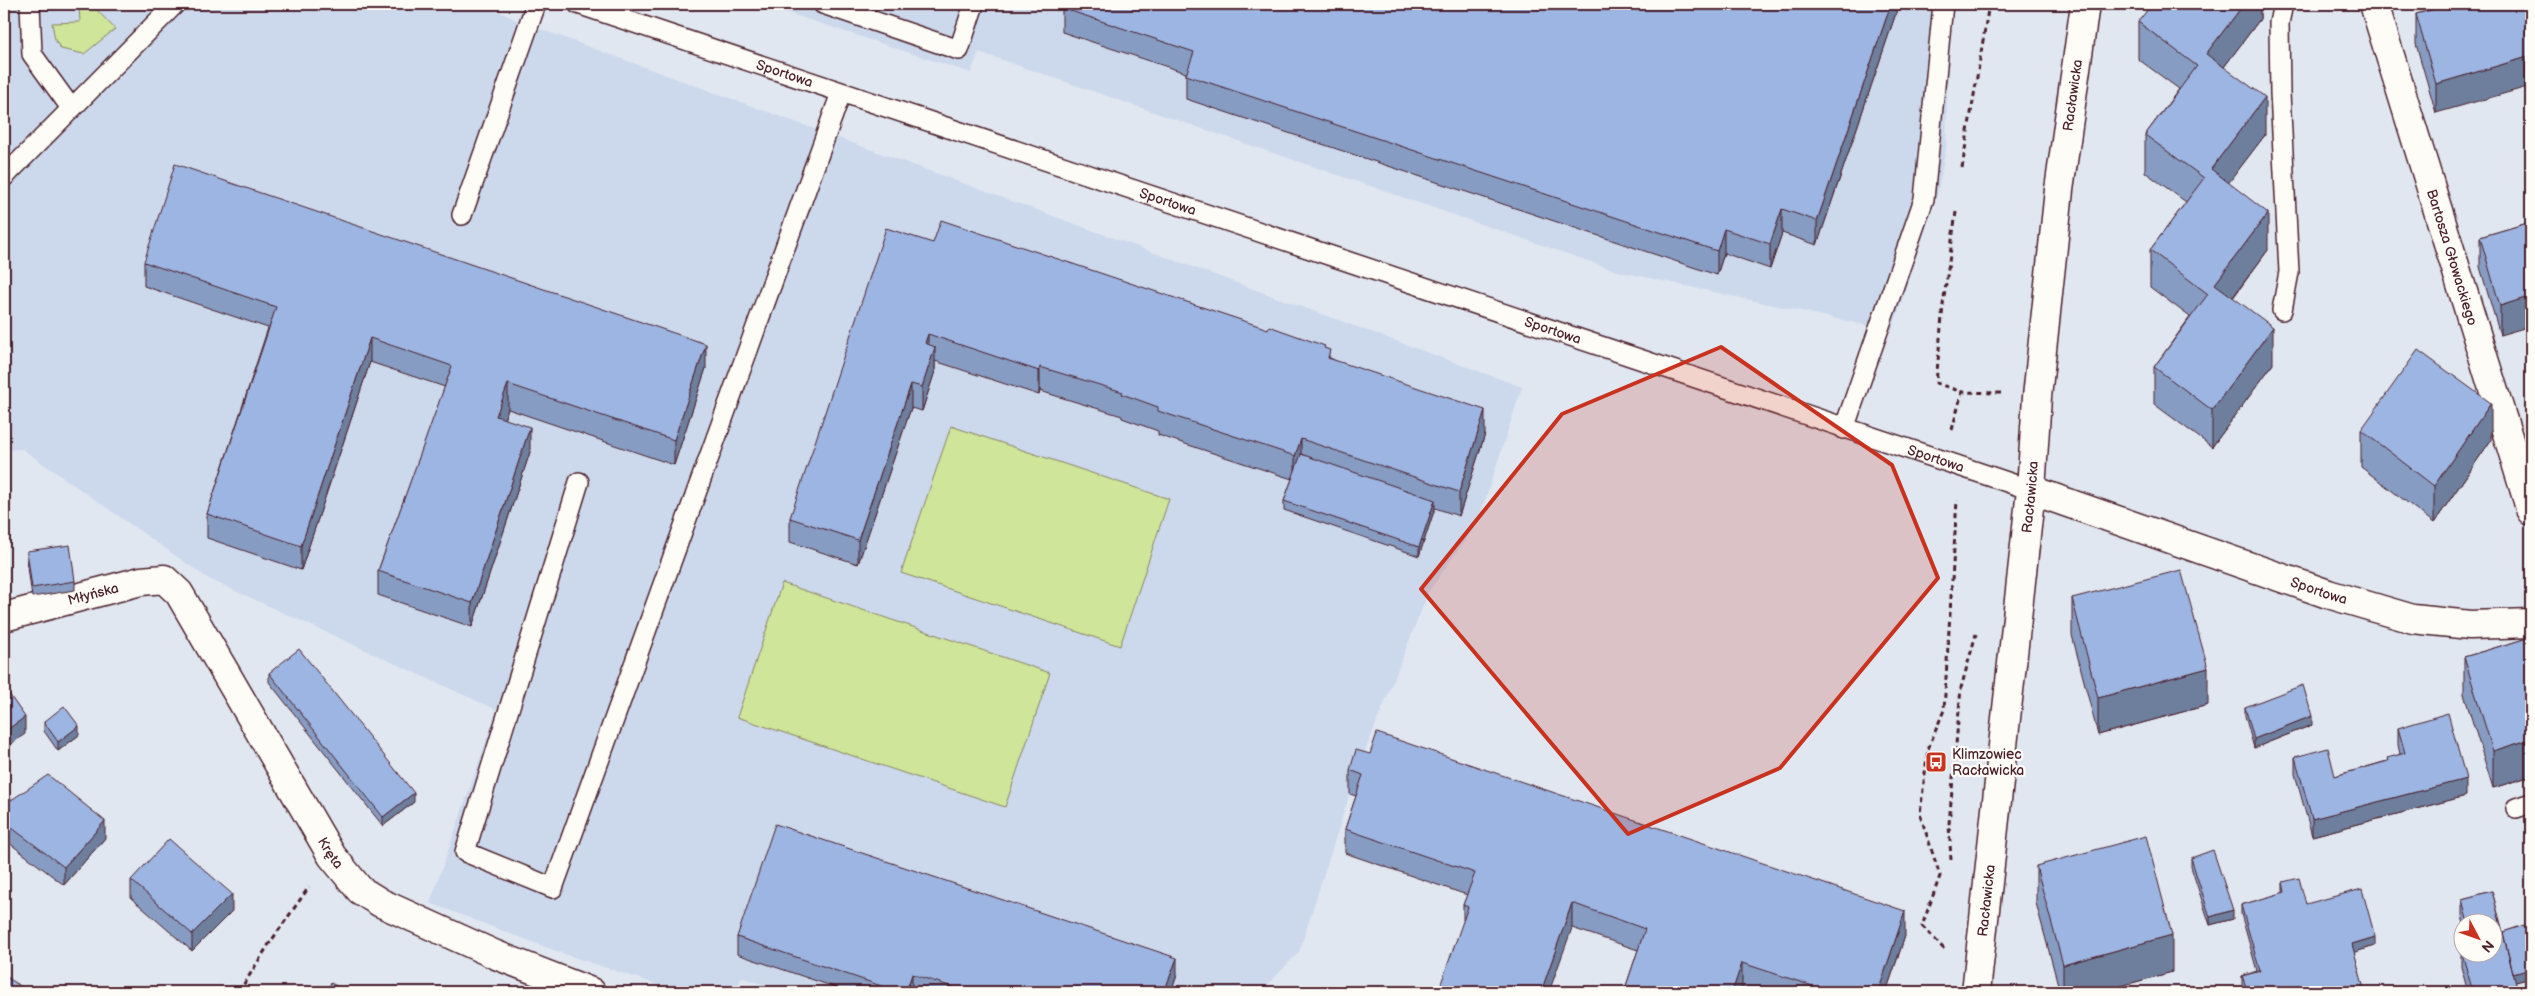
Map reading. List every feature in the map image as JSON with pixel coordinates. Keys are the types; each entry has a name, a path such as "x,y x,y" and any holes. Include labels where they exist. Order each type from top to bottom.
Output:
{"street":[{"name":"Racławicka","path":"1976,992 2031,490 2037,397 2058,190 2085,4"},
{"name":"Bartosza Głowackiego","path":"2374,4 2531,511"},
{"name":"Sportowa","path":"2031,490 2328,594 2413,619 2470,625 2531,624"},
{"name":"Młyńska","path":"4,618 141,580 164,579 179,593"},
{"name":"Kręta","path":"179,593 336,860 360,890 380,904 496,956 591,992"}],"lane":[{"path":"30,4 32,54 71,108"},
{"path":"4,177 175,4"},
{"path":"462,214 536,4"},
{"name":"Sportowa","path":"578,4 2031,490"},
{"path":"823,4 859,10 959,50 974,4"},
{"path":"1844,429 1924,199 1943,4"},
{"path":"2282,310 2289,272 2280,94 2279,23 2283,4"},
{"path":"579,482 465,852 553,888 841,93"}],"path":[{"path":"1962,171 1989,4"},
{"path":"1956,209 1942,305 1936,383 1962,392"},
{"path":"1952,951 1942,949 1922,926 1940,876 1920,814 1928,749 1944,710 1957,497 1966,499"},
{"path":"1951,862 1949,824 1961,688 1978,626"},
{"path":"239,992 290,911 323,871 336,860"}],"highlighted area":[{"path":"1721,347 1892,465 1938,578 1780,768 1628,834 1421,589 1562,414"}],"shaded area":[{"path":"4,4 484,4 518,21 1522,387 1478,522 1429,591 1356,774 1299,952 1261,992 786,992 741,977 737,992 680,992 561,953 430,903 497,710 209,579 22,449 4,450"},
{"path":"761,4 1952,4 1949,29 1946,148 1938,191 1892,331 1617,271 979,52 971,73"}],"green space":[{"path":"79,4 97,4 94,7 115,29 84,54 61,49 55,40 52,23 80,22"},
{"path":"951,426 1169,499 1120,646 901,573"},
{"path":"782,583 1050,673 1005,807 737,717"}],"building":[{"path":"1064,4 1891,4 1817,221 1782,209 1770,244 1724,229 1717,251 1186,75 1194,52 1062,8"},
{"path":"2152,4 2244,4 2206,54 2265,97 2211,169 2268,213 2215,284 2273,327 2212,410 2154,367 2208,294 2150,250 2204,178 2145,135 2197,66 2138,22"},
{"path":"2453,4 2531,4 2531,56 2436,84 2416,14"},
{"path":"175,164 706,344 674,440 508,384 496,416 530,427 472,603 378,571 452,366 370,338 301,546 207,514 276,307 144,262"},
{"path":"941,220 1268,329 1269,326 1325,346 1324,348 1330,350 1328,358 1485,410 1459,492 1301,439 1295,456 1158,411 1158,407 1122,394 1123,392 1040,367 1039,371 928,334 925,343 935,347 922,387 911,384 858,540 790,518 886,228 933,243"},
{"path":"2531,222 2531,296 2500,306 2480,237"},
{"path":"2418,350 2491,403 2434,486 2361,430"},
{"path":"1301,454 1435,500 1419,547 1284,501"},
{"path":"70,545 75,581 32,588 27,551"},
{"path":"2181,570 2208,668 2098,698 2072,598"},
{"path":"2531,637 2531,739 2493,751 2464,657"},
{"path":"299,649 414,793 383,817 269,673"},
{"path":"2303,685 2312,716 2254,739 2245,707"},
{"path":"4,687 25,717 4,732"},
{"path":"64,706 79,726 58,742 44,722"},
{"path":"2448,713 2466,779 2312,819 2295,757 2328,748 2335,776 2388,761 2387,758 2405,753 2398,728"},
{"path":"1377,733 1905,911 1878,992 1831,992 1742,963 1732,992 1624,992 1645,929 1572,903 1541,992 1438,992 1468,907 1463,905 1475,873 1345,829 1363,775 1350,770 1356,750 1370,754"},
{"path":"48,775 105,821 64,867 4,822 4,805"},
{"path":"775,824 1177,958 1164,992 968,992 912,974 906,992 899,992 737,937"},
{"path":"2146,836 2172,935 2063,965 2036,866"},
{"path":"169,839 232,894 192,934 131,880"},
{"path":"2213,850 2233,910 2210,917 2191,858"},
{"path":"2299,878 2306,904 2362,889 2375,937 2352,944 2364,989 2351,992 2248,992 2242,976 2260,971 2241,905 2285,892 2283,882"},
{"path":"2492,891 2498,914 2466,914 2462,899"},
{"path":"2531,923 2531,969 2513,974 2503,932"},
{"path":"2502,930 2518,992 2473,992 2465,964 2502,964"},
{"path":"4,975 26,990 25,992 4,992"},
{"path":"331,983 347,992 325,992"}],"place":[{"name":"Klimzowiec Racławicka","path":"1936,762"}]}
